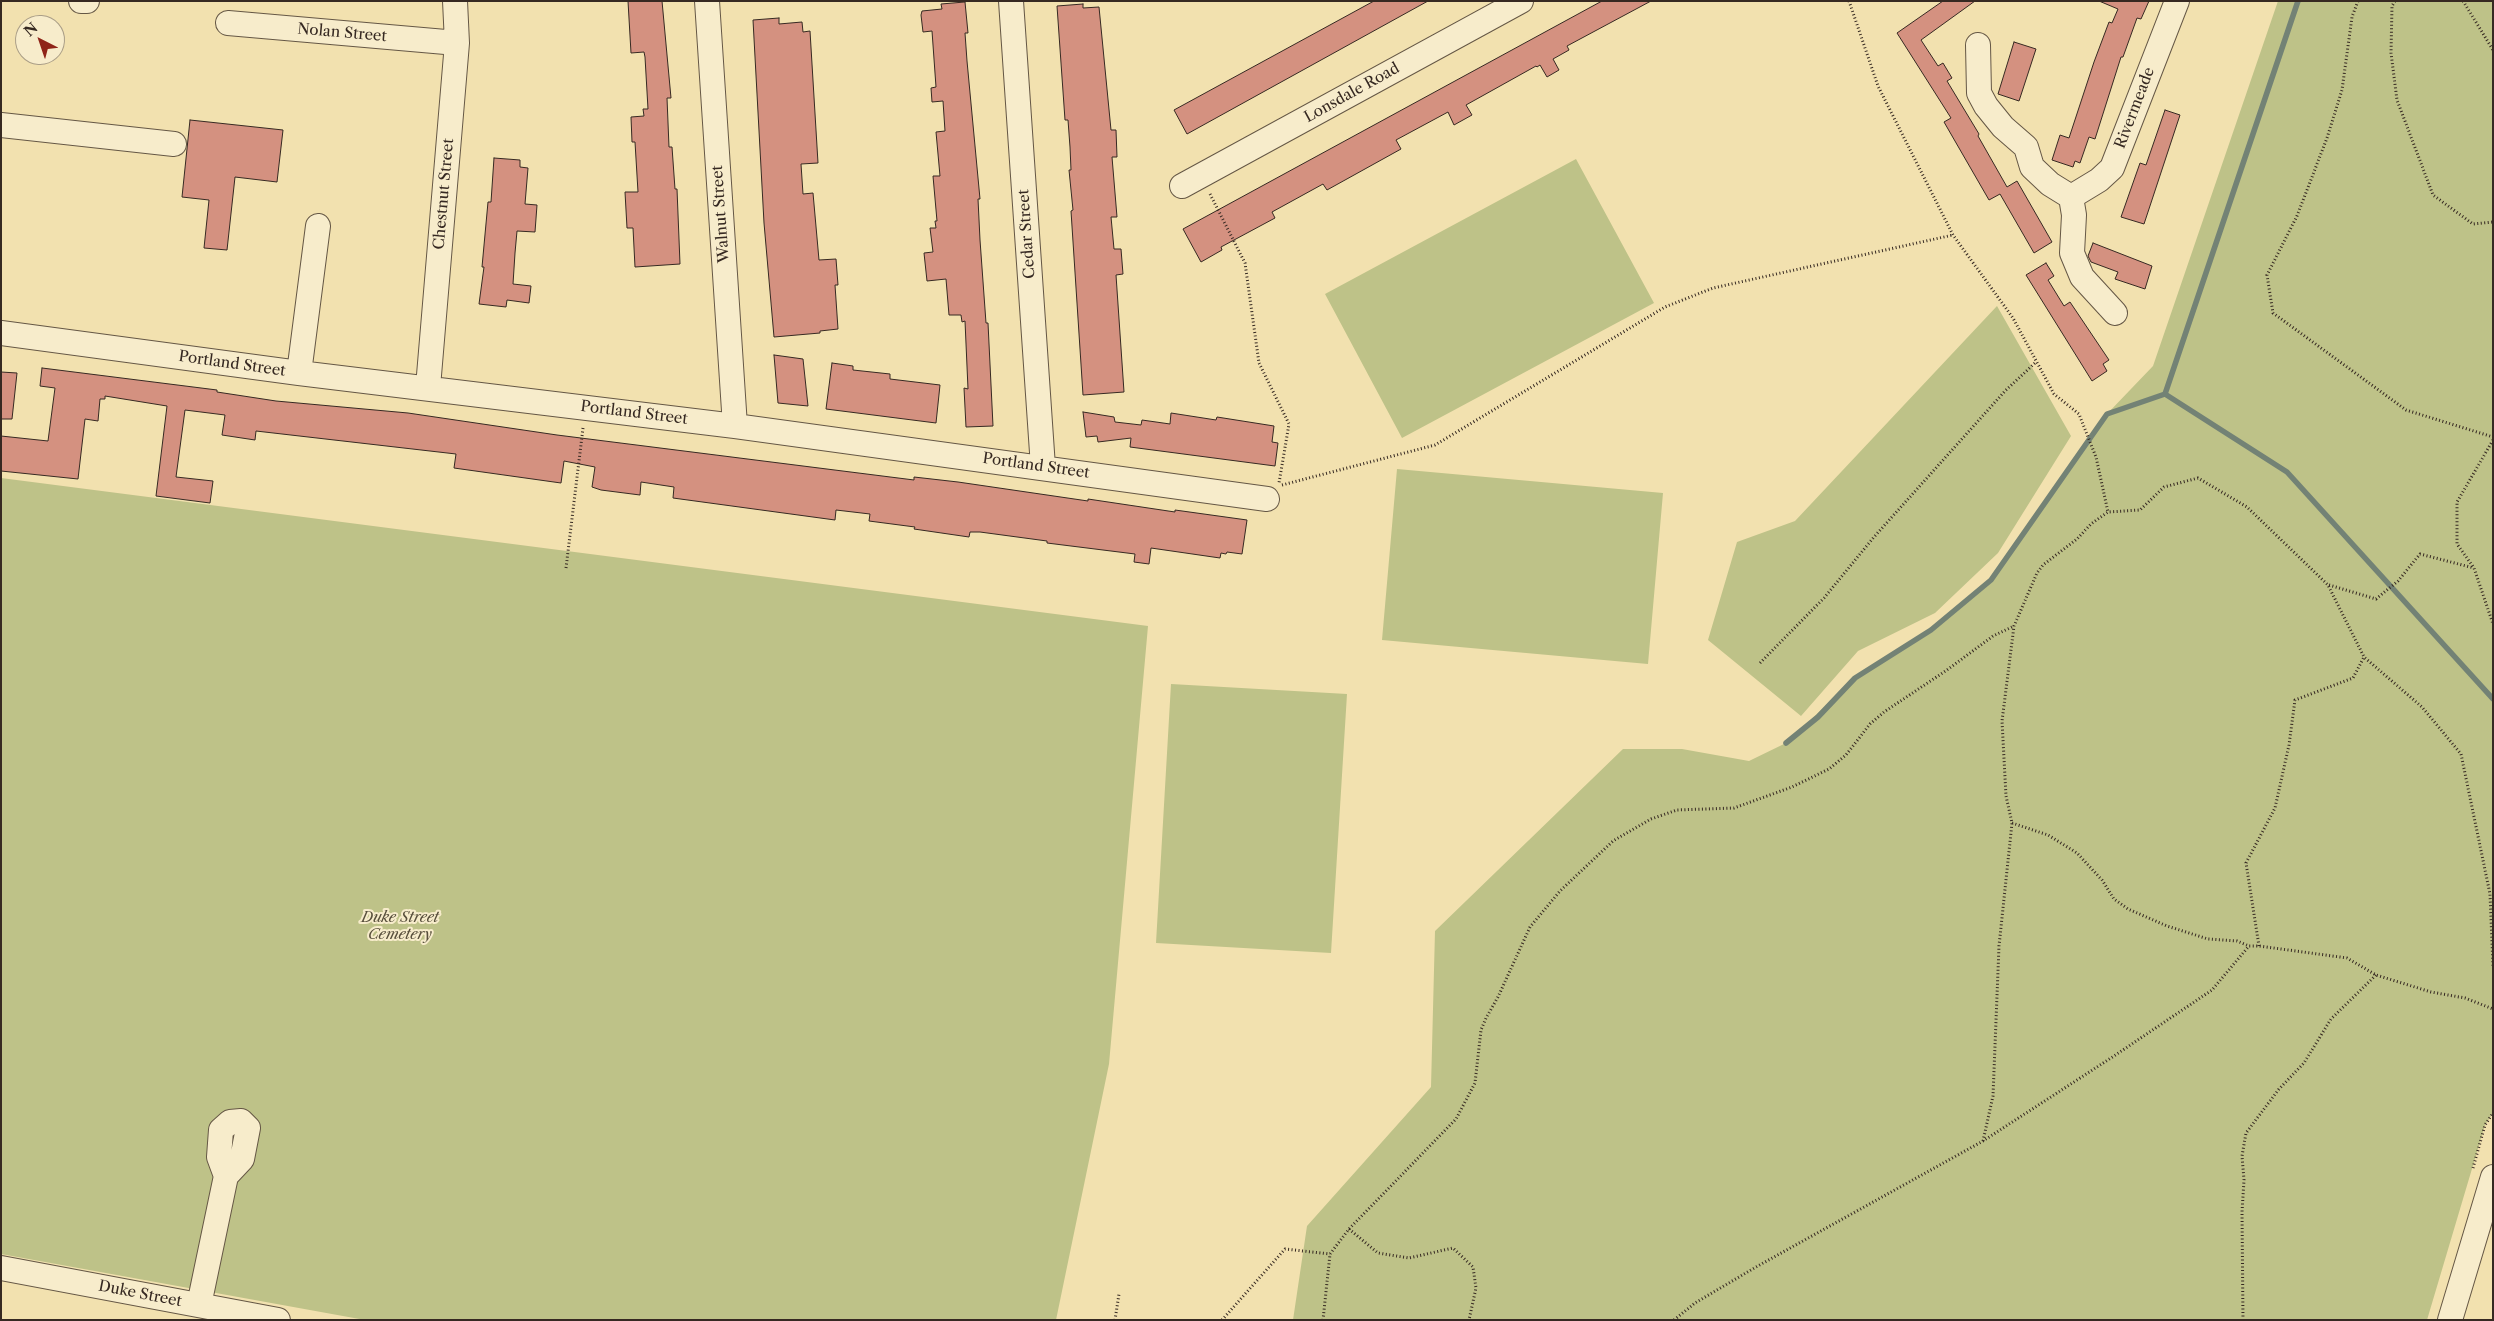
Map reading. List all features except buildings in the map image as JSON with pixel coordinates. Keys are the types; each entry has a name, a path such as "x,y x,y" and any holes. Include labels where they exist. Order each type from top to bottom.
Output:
{"street":[{"path":"81,1 88,1"},
{"name":"Chestnut Street","path":"428,388 457,43 455,1"},
{"name":"Walnut Street","path":"707,1 735,426"},
{"name":"Cedar Street","path":"1011,1 1043,467"},
{"name":"Lonsdale Road","path":"1191,181 1521,1"},
{"name":"Rivermeade","path":"2071,197 2099,180 2112,168 2177,1"},
{"name":"Nolan Street","path":"228,23 457,43"},
{"path":"1978,46 1979,93 1986,106 2003,127 2026,147 2032,167 2050,184 2071,197 2074,215 2072,253 2082,277 2115,313"},
{"path":"1,125 174,144"},
{"path":"299,373 318,226"},
{"name":"Portland Street","path":"1,333 299,373 735,426 1267,499"},
{"path":"199,1305 226,1176"},
{"path":"2450,1320 2493,1177"},
{"name":"Duke Street","path":"1,1268 199,1305 249,1317 278,1320"}],"path":[{"path":"1849,1 1878,86 1953,235 2013,318 2035,363 2054,394 2079,414 2096,457 2108,512"},
{"path":"2358,1 2352,17 2342,90 2327,138 2297,216 2267,275 2273,313 2406,410 2493,438 2457,502 2457,544 2474,568 2493,624"},
{"path":"2395,1 2392,6 2391,53 2397,100 2433,195 2473,224 2493,222"},
{"path":"2463,1 2493,50"},
{"path":"1191,181 1245,263 1259,362 1289,424 1279,486 1435,445 1665,307 1705,292 1953,235"},
{"path":"1760,664 1824,598 1874,537 2005,391 2035,363"},
{"path":"566,568 586,407"},
{"path":"1983,1141 1994,1096 1999,946 2012,823 2006,796 2002,721 2014,626 2037,573 2043,565 2078,539 2091,524 2108,512 2140,510 2164,487 2198,478 2247,507 2328,585 2364,657 2422,707 2461,754 2490,894 2493,966"},
{"path":"2328,585 2376,599 2398,581 2420,554 2474,568"},
{"path":"1323,1320 1330,1254 1349,1229 1456,1119 1475,1083 1481,1030 1530,927 1560,891 1613,840 1668,813 1677,810 1734,808 1792,787 1829,769 1846,755 1866,729 1884,712 1947,670 1993,636 2014,626"},
{"path":"2260,946 2246,862 2275,808 2289,746 2295,700 2354,678 2364,657"},
{"path":"2012,823 2048,836 2077,853 2102,880 2114,899 2128,909 2167,926 2208,939 2237,941 2250,946 2347,958 2376,975 2431,992 2465,998 2493,1009"},
{"path":"1674,1320 1695,1303 1756,1267 1983,1141 2212,990 2250,946"},
{"path":"2243,1320 2242,1212 2244,1180 2242,1156 2246,1133 2278,1089 2304,1063 2332,1018 2376,975"},
{"path":"1349,1229 1378,1252 1409,1258 1453,1248 1473,1267 1476,1288 1469,1320"},
{"path":"1222,1320 1284,1250 1330,1254"},
{"path":"1115,1320 1119,1294"}],"green space":[{"path":"2278,1 2493,1 2493,1113 2485,1125 2427,1320 1293,1320 1307,1226 1431,1087 1435,931 1623,749 1682,749 1749,761 1786,743 1855,678 1931,630 1991,580 2107,414 2153,366"},
{"path":"1576,159 1654,303 1402,438 1325,294"},
{"path":"1997,306 2071,436 1998,553 1935,613 1858,651 1801,716 1708,640 1737,542 1795,521"},
{"path":"1397,469 1663,493 1648,664 1382,640"},
{"name":"Duke Street Cemetery","path":"1,478 1148,626 1109,1064 1056,1320 365,1320 1,1254"},
{"path":"1171,684 1347,694 1331,953 1156,943"}],"waterway":[{"path":"2165,394 2298,1"},
{"path":"2165,394 2287,472 2493,699"},
{"path":"1786,743 1818,717 1855,678 1931,630 1991,580 2107,414 2165,394"}]}
